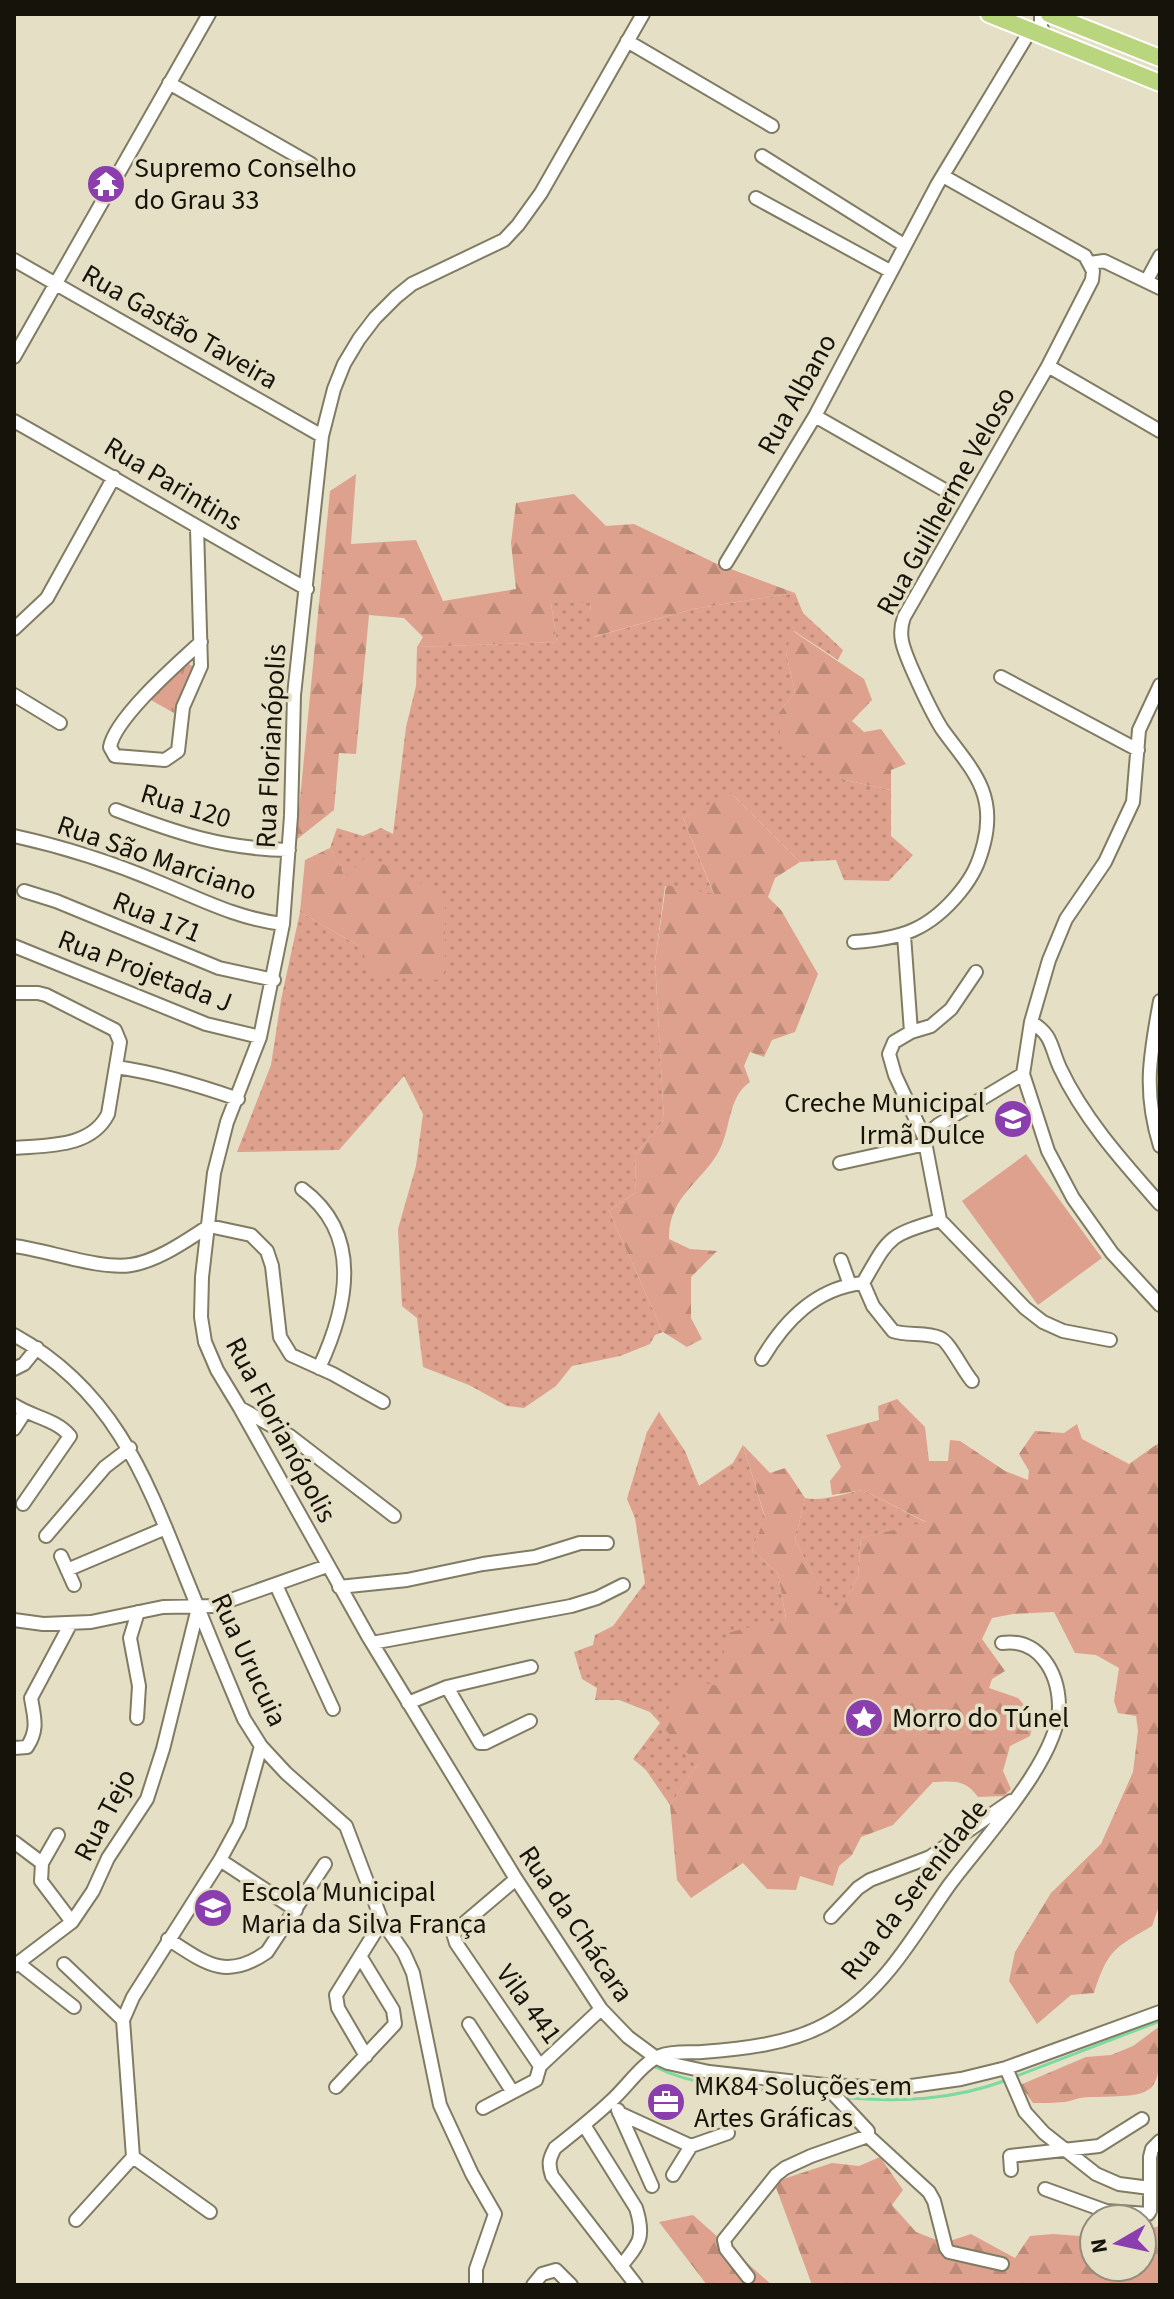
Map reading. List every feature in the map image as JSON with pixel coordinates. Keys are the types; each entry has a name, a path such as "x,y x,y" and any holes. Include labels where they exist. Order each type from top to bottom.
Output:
{"main road":[{"path":"989,14 1160,83"},
{"path":"1049,14 1160,58"}],"street":[{"path":"14,357 209,14"},
{"name":"Rua Florianópolis","path":"327,1566 217,1370 205,1342 201,1317 202,1277 214,1173 227,1122 260,1037 283,924 289,850 294,695 322,436 344,364 375,318 412,284 482,253 504,240 518,225 541,193 643,14"},
{"path":"1038,34 1041,14"},
{"name":"Rua Albano","path":"726,563 815,416 943,176 1038,34"},
{"path":"627,41 772,126"},
{"path":"169,83 311,164"},
{"path":"762,156 904,245"},
{"path":"943,176 1085,256 1090,263 1104,261 1160,288"},
{"path":"756,198 890,271"},
{"path":"1147,280 1160,256"},
{"name":"Rua Gastão Taveira","path":"14,260 322,436"},
{"name":"Rua Guilherme Veloso","path":"854,942 904,935 927,923 953,900 973,875 987,833 989,805 973,770 926,701 907,659 900,628 1048,366 1092,280 1090,263"},
{"path":"1048,366 1160,431"},
{"path":"815,416 948,492"},
{"name":"Rua Parintins","path":"14,421 307,589"},
{"path":"14,629 47,598 114,477"},
{"path":"197,528 201,642 201,666 183,707 178,751 165,760 115,756 110,747 113,736 139,703 201,642"},
{"path":"1001,677 1138,750"},
{"path":"1160,685 1139,730 1133,802 1105,862 1066,919 1049,960 1031,1022 1023,1074 1048,1151 1073,1198 1112,1253 1160,1305"},
{"path":"14,695 60,723"},
{"name":"Rua 120","path":"116,810 217,844 256,850 289,850"},
{"name":"Rua São Marciano","path":"14,836 109,864 208,905 283,924"},
{"name":"Rua 171","path":"24,891 56,901 219,968 274,980"},
{"path":"904,935 911,1032"},
{"name":"Rua Projetada J","path":"14,946 206,1024 260,1037"},
{"path":"976,972 951,1009 931,1026 911,1032 894,1042 889,1054 895,1075 925,1141 940,1220 1025,1308 1043,1322 1055,1329 1110,1340"},
{"path":"14,993 46,995 115,1030 120,1042 108,1114 96,1131 62,1144 14,1148"},
{"path":"1160,1001 1148,1076 1153,1123 1160,1146"},
{"path":"1031,1022 1050,1038 1058,1064 1079,1105 1160,1204"},
{"path":"116,1067 183,1081 238,1099"},
{"path":"840,1163 925,1141 938,1125 1023,1074"},
{"path":"302,1189 328,1214 341,1241 345,1269 344,1289 332,1340 319,1368"},
{"path":"762,1359 791,1318 811,1302 857,1284 894,1236 940,1220"},
{"path":"14,1246 114,1265 132,1265 152,1258 209,1226 251,1235 267,1251 272,1266 280,1337 285,1347 299,1360 383,1402"},
{"path":"841,1260 893,1331 939,1338 946,1343 960,1368 972,1381"},
{"name":"Rua Urucuia","path":"14,1335 61,1365 86,1390 130,1448 244,1719 261,1746 286,1773 346,1826 382,1921 404,1953 413,1973 440,2105 472,2174 495,2214 476,2269 476,2285"},
{"path":"14,1369 24,1364 37,1348"},
{"path":"14,1429 20,1408 53,1422 68,1432 70,1438 23,1504"},
{"path":"240,1408 290,1436 394,1516"},
{"path":"46,1536 105,1467 130,1448"},
{"path":"67,1570 166,1528"},
{"path":"339,1587 407,1580 535,1557 580,1543 607,1543"},
{"path":"61,1556 74,1585"},
{"path":"14,1620 35,1623 91,1622 163,1607 214,1606 327,1566"},
{"name":"Rua da Chácara","path":"327,1566 516,1879 601,2009 628,2037 655,2057 677,2066 709,2072 825,2085 897,2088 961,2079 1006,2068 1160,2012"},
{"path":"276,1585 333,1709"},
{"path":"372,1643 571,1606 623,1585"},
{"name":"Rua Tejo","path":"16,1964 72,1922 93,1891 108,1858 147,1799 163,1749 198,1608"},
{"path":"137,1718 139,1686 130,1638 138,1612"},
{"path":"14,1748 27,1747 34,1736 36,1715 31,1698 71,1623"},
{"name":"Rua da Serenidade","path":"655,2057 670,2053 719,2051 797,2036 825,2025 857,2003 889,1970 1017,1797 1054,1738 1060,1719 1059,1696 1050,1669 1025,1643 1002,1643"},
{"path":"408,1703 447,1687 531,1667"},
{"path":"447,1687 480,1743 530,1721"},
{"path":"76,2220 133,2157 123,2020 133,1997 239,1825 261,1746"},
{"path":"831,1917 858,1888 870,1880 930,1857 1017,1797"},
{"path":"58,1835 42,1863 41,1881 72,1922"},
{"path":"14,1842 42,1863"},
{"path":"220,1860 296,1910"},
{"path":"168,1939 208,1965 222,1968 237,1966 267,1952 325,1864"},
{"name":"Vila 441","path":"516,1879 456,1930 453,1937 540,2066 601,2009"},
{"path":"366,2056 336,2001 340,1987 382,1921"},
{"path":"336,2087 393,2028 395,2018 360,1956"},
{"path":"16,1964 74,2007"},
{"path":"64,1964 123,2020"},
{"path":"469,2024 512,2091"},
{"path":"636,2285 552,2176 548,2166 555,2148 584,2125 616,2106 655,2057"},
{"path":"483,2108 536,2080 540,2066"},
{"path":"1006,2068 1033,2123 1106,2180 1150,2188"},
{"path":"825,2085 868,2131 868,2136 929,2192 949,2252 1002,2264"},
{"path":"616,2106 691,2146"},
{"path":"616,2106 652,2186"},
{"path":"1011,2170 1010,2156 1099,2146 1142,2119"},
{"path":"584,2125 636,2208 640,2220 642,2232 639,2245 621,2266"},
{"path":"673,2175 691,2146 728,2133"},
{"path":"748,2277 726,2249 724,2240 776,2175 795,2162 868,2136"},
{"path":"1045,2189 1106,2211 1144,2215 1150,2211 1150,2157 1152,2149 1160,2141"},
{"path":"133,2157 210,2212"},
{"path":"533,2285 550,2270 563,2274 571,2285"}],"green space":[{"path":"356,474 351,544 416,540 443,601 516,589 511,543 516,503 574,494 606,526 634,524 715,563 795,593 693,609 593,637 590,603 551,603 557,642 417,647 423,637 404,618 369,615 356,754 339,753 334,810 296,840 330,491"},
{"path":"795,593 803,613 843,650 838,660 794,631 786,653 795,692 778,714 845,780 891,790 891,836 913,855 889,881 844,880 836,860 800,862 732,794 683,818 714,895 665,886 655,962 664,1120 635,1155 636,1192 609,1211 663,1332 655,1335 650,1344 620,1356 572,1366 556,1386 524,1408 507,1406 469,1385 423,1367 417,1318 402,1306 398,1229 416,1166 423,1114 404,1076 339,1150 237,1152 271,1065 300,912 359,946 345,878 330,848 337,828 363,836 381,828 393,834 406,727 416,686 417,647 557,642 551,603 590,603 594,637 693,609"},
{"path":"793,631 864,679 872,700 852,721 864,732 881,729 906,764 891,770 891,790 845,780 781,742 778,714 795,692 786,653"},
{"path":"186,663 193,666 174,713 149,699"},
{"path":"731,793 800,862 775,878 768,897 781,910 818,974 795,1032 772,1040 764,1057 750,1052 744,1066 750,1082 734,1104 720,1149 674,1211 669,1239 690,1249 717,1251 691,1277 691,1318 702,1339 687,1347 663,1332 609,1211 636,1192 635,1155 664,1120 655,962 666,885 714,894 683,818"},
{"path":"330,848 345,877 367,856 445,895 445,980 376,977 359,946 300,912 305,860"},
{"path":"1026,1154 1102,1258 1038,1305 962,1201"},
{"path":"897,1399 925,1427 929,1461 948,1461 950,1440 960,1441 1005,1471 1028,1480 1029,1471 1019,1454 1035,1431 1064,1433 1077,1424 1082,1439 1129,1464 1160,1442 1160,1903 1152,1926 1121,1946 1108,1959 1094,1993 1071,1995 1037,2024 1009,1981 1015,1952 1051,1893 1101,1844 1133,1772 1138,1731 1136,1716 1118,1713 1114,1701 1119,1668 1096,1655 1075,1653 1054,1612 992,1618 982,1639 1005,1671 992,1679 989,1688 1018,1698 1035,1717 1030,1736 1010,1746 1003,1771 1011,1789 1004,1796 978,1797 964,1784 933,1782 893,1825 861,1837 852,1855 839,1866 833,1886 800,1876 796,1890 767,1889 743,1863 691,1898 677,1880 670,1805 698,1764 660,1724 685,1679 719,1686 727,1633 786,1618 778,1574 752,1550 765,1517 743,1445 770,1473 785,1468 805,1498 795,1540 835,1617 858,1577 861,1538 926,1522 863,1490 832,1495 830,1481 841,1467 826,1435 879,1420 878,1406"},
{"path":"659,1412 685,1451 699,1486 733,1463 743,1445 765,1518 752,1550 778,1574 786,1619 719,1686 698,1764 670,1805 646,1770 633,1759 660,1723 650,1712 619,1700 595,1700 597,1688 582,1679 574,1652 593,1645 595,1635 613,1626 645,1583 635,1518 627,1499 647,1432"},
{"path":"863,1490 927,1523 861,1538 858,1577 835,1618 795,1540 805,1498 826,1498"},
{"path":"1160,2026 1156,2079 1143,2093 1033,2103 1020,2085 1086,2057 1111,2055 1133,2046"},
{"path":"880,2157 903,2190 892,2205 916,2232 944,2243 971,2234 1015,2258 1030,2236 1078,2236 1078,2283 1158,2283 1159,2226 1160,2285 812,2285 774,2182 832,2163 859,2166"},
{"path":"693,2215 772,2285 707,2285 659,2222"}],"waterway":[{"path":"1014,2077 1160,2021"},
{"path":"653,2066 674,2075 718,2085 830,2095"},
{"path":"841,2097 884,2100 946,2096 1007,2080"}],"place":[{"name":"Supremo Conselho do Grau 33","path":"106,184"},
{"name":"Creche Municipal Irmã Dulce","path":"1013,1119"},
{"name":"Morro do Túnel","path":"864,1718"},
{"name":"Escola Municipal Maria da Silva França","path":"213,1908"},
{"name":"MK84 Soluções em Artes Gráficas","path":"666,2102"}]}
